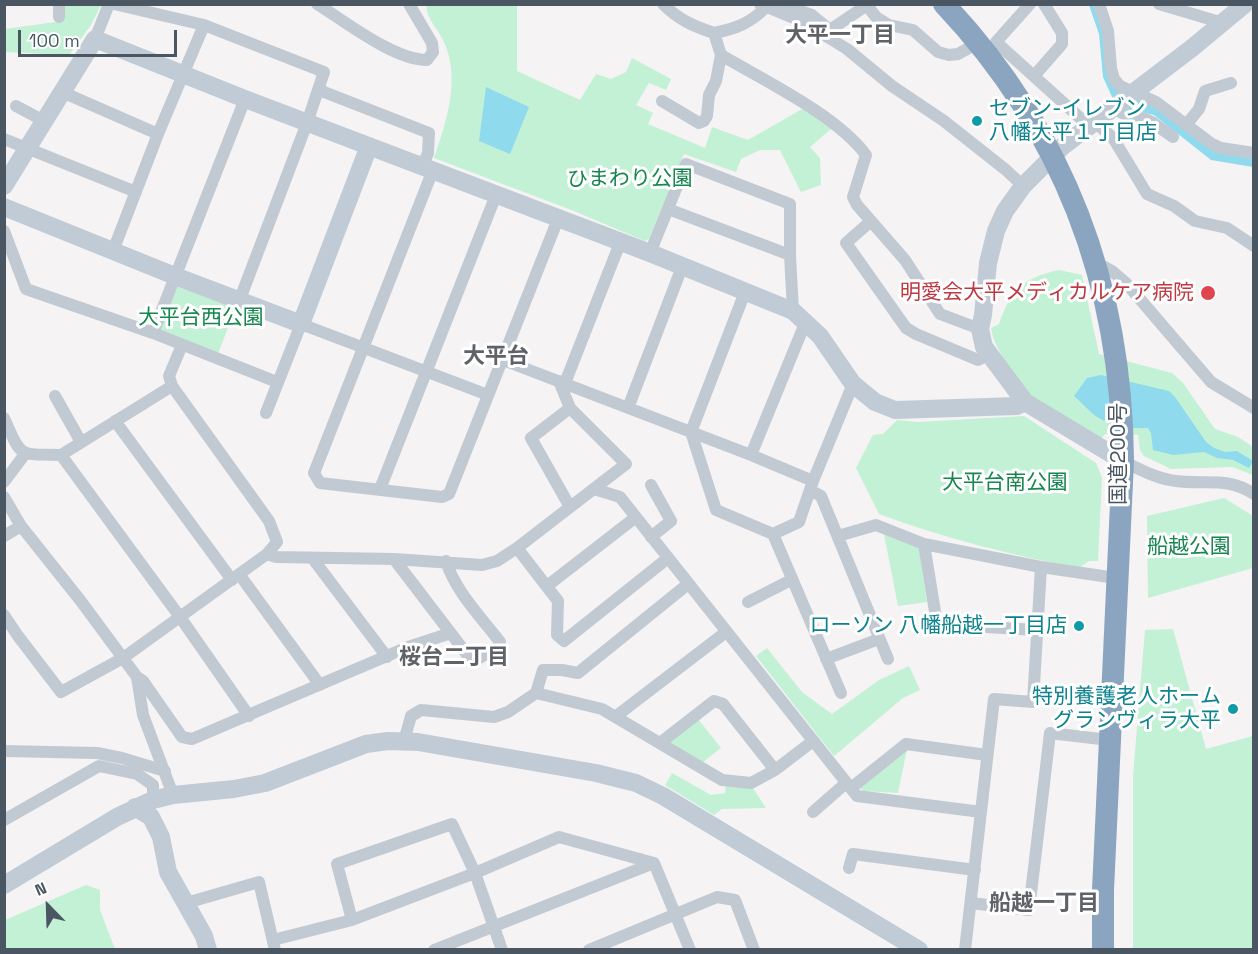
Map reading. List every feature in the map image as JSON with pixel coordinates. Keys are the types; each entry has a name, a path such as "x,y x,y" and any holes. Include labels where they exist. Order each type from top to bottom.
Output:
{"highway":[{"name":"国道200号","path":"944,4 987,46 1053,156 1088,236 1106,303 1117,363 1123,460 1102,890 1102,950"}],"street":[{"path":"4,186 95,39 109,4"},
{"path":"114,4 133,6 204,25 324,72 240,299"},
{"path":"317,4 396,53 427,60 433,52 432,43 409,4"},
{"path":"663,4 679,19 691,26 714,33 730,30 746,23 756,17 763,6 803,22 847,49 892,86 944,121 1023,186"},
{"path":"987,46 1030,4"},
{"path":"1034,76 1062,44 1062,33 1044,4"},
{"path":"1100,4 1108,31 1111,68 1114,79 1120,86 1126,115 1138,116 1152,122 1173,137"},
{"path":"1159,4 1222,23"},
{"path":"781,13 789,7 812,15 830,30 866,5 876,17 889,25 913,30 938,52 950,55 987,46 999,47 1092,124 1113,138 1147,194 1174,207 1195,221 1227,228 1254,246"},
{"path":"1246,5 1063,146 1023,186 1005,211 996,231 988,263 980,329 981,338 990,354 1025,402 1150,474 1174,481 1224,481 1242,486 1254,494"},
{"path":"113,251 158,134 204,25"},
{"path":"662,101 699,123 704,121 721,55 714,33"},
{"path":"95,39 182,75 650,254 799,316 820,336 853,384 875,402 895,410 1017,406 1025,402"},
{"path":"721,55 817,111 860,146 866,155 866,160 853,197 856,205 905,260 940,314 980,329"},
{"path":"1186,125 1199,109 1205,91 1231,82"},
{"path":"319,90 429,133 428,169 314,473 320,483 442,497 449,494 558,219"},
{"path":"62,92 158,134"},
{"path":"153,333 245,99"},
{"path":"1123,100 1156,102 1212,144 1221,148 1254,153"},
{"path":"16,106 44,120"},
{"path":"4,139 136,192"},
{"path":"266,413 369,146"},
{"path":"650,254 686,164 790,204 790,255 799,316 751,455"},
{"path":"381,489 496,195"},
{"path":"4,207 175,276 488,395"},
{"path":"668,209 790,255"},
{"path":"871,220 846,243 906,328 978,360 990,354"},
{"path":"4,231 26,289 153,333 277,382"},
{"path":"267,554 276,557 314,559 394,559 482,565 497,561 517,548 626,464 570,408 562,382 620,243"},
{"path":"1095,262 1126,282 1211,382 1254,408"},
{"path":"628,408 682,267"},
{"path":"745,292 691,432 716,510 773,534 841,693"},
{"path":"4,615 61,692 123,658 267,554 277,542 269,521 172,386 170,376 182,345"},
{"path":"503,360 751,455 812,486 821,496 888,660"},
{"path":"773,534 799,522 853,384"},
{"path":"4,418 18,449 26,454 61,455 172,386"},
{"path":"55,396 81,442"},
{"path":"570,408 531,438 570,507"},
{"path":"115,421 320,685"},
{"path":"4,482 26,454"},
{"path":"61,455 180,617 249,716"},
{"path":"651,485 671,521 651,537"},
{"path":"594,489 620,497 857,796 981,812"},
{"path":"4,497 21,526 137,677 143,681 182,737 192,739 408,647 451,633"},
{"path":"547,586 636,517"},
{"path":"838,536 876,525 924,544 1041,567 1116,578"},
{"path":"4,536 21,526"},
{"path":"924,544 937,624 1036,630"},
{"path":"517,548 558,601 557,635 564,641 668,558"},
{"path":"314,559 387,657"},
{"path":"394,559 474,661 500,646 500,642 464,595 446,561"},
{"path":"965,950 994,699 1033,702 1041,567"},
{"path":"748,602 791,580"},
{"path":"404,741 411,717 421,710 494,717 508,712 536,693 543,670 562,670 578,674 688,584"},
{"path":"615,717 726,632"},
{"path":"826,659 879,639"},
{"path":"137,677 143,715 173,795"},
{"path":"536,693 602,709 722,780 751,783 775,770 813,741"},
{"path":"660,743 714,701 724,706 775,770"},
{"path":"971,903 1029,910 1050,733 1110,740"},
{"path":"4,885 135,807 153,800 173,795 234,789 265,783 366,744 404,741 596,773 636,783 663,796 919,950"},
{"path":"813,812 906,744 987,755"},
{"path":"4,751 97,753 165,771"},
{"path":"4,820 99,766 137,774 153,785 153,800"},
{"path":"135,807 151,818 161,837 168,872 204,936 208,950"},
{"path":"352,920 337,864 452,824 475,873 502,950"},
{"path":"186,903 259,882 274,945 352,920 475,873 558,837 654,863"},
{"path":"849,868 853,854 975,870"},
{"path":"654,863 690,950"},
{"path":"437,949 654,863"},
{"path":"589,950 717,897 735,900 754,950"}],"green space":[{"path":"63,5 101,5 91,25 69,55 5,52 4,29 63,21"},
{"name":"ひまわり公園","path":"426,5 517,5 517,71 580,100 596,74 611,79 626,72 632,58 671,79 666,90 649,83 636,105 653,113 648,124 705,148 712,127 748,140 804,108 832,128 810,147 820,158 821,185 801,192 780,150 760,150 741,159 736,172 684,154 649,239 645,241 574,211 434,158 450,101 451,71 444,42 431,20"},
{"path":"1059,270 1082,275 1099,354 1172,373 1183,383 1215,429 1238,437 1253,447 1253,475 1232,467 1171,469 1144,456 1140,450 1138,435 1105,434 1099,442 1056,416 1035,400 1004,359 991,328 999,324 1008,302 1027,281"},
{"name":"大平台西公園","path":"180,282 237,304 218,354 159,330"},
{"name":"大平台南公園","path":"1024,416 1096,463 1102,478 1098,561 1089,561 1079,568 1054,563 953,538 879,514 856,468 873,435 883,434 897,420 918,422"},
{"name":"船越公園","path":"1224,498 1253,516 1253,568 1148,598 1147,516"},
{"path":"884,534 919,547 927,602 898,606"},
{"path":"1173,629 1206,749 1253,736 1253,949 1133,949 1133,776 1145,630"},
{"path":"767,648 802,692 832,714 879,680 909,666 920,690 903,698 834,756 756,656"},
{"path":"698,719 721,748 703,762 669,742"},
{"path":"907,749 898,793 863,791 859,787"},
{"path":"672,773 711,795 725,793 726,786 753,788 766,808 722,809 714,815 665,785"},
{"path":"86,885 100,890 100,910 115,949 5,949 5,920"}],"water":[{"path":"1089,5 1095,5 1101,18 1108,70 1206,145 1253,157 1253,167 1211,160 1154,115 1128,109 1113,99 1103,77 1099,34"},
{"path":"486,87 529,107 510,154 479,141"},
{"path":"1101,375 1169,391 1206,442 1225,452 1237,451 1253,461 1249,468 1233,460 1217,458 1204,452 1173,455 1153,450 1151,433 1148,428 1118,425 1097,417 1074,396 1087,378"}],"place":[{"name":"セブン-イレブン 八幡大平１丁目店","path":"977,121"},
{"name":"明愛会大平メディカルケア病院","path":"1208,293"},
{"name":"ローソン 八幡船越一丁目店","path":"1079,626"},
{"name":"特別養護老人ホーム グランヴィラ大平","path":"1233,709"}],"district":[{"name":"大平一丁目","path":"840,36"},
{"name":"大平台","path":"496,357"},
{"name":"桜台二丁目","path":"454,658"},
{"name":"船越一丁目","path":"1044,904"}]}
